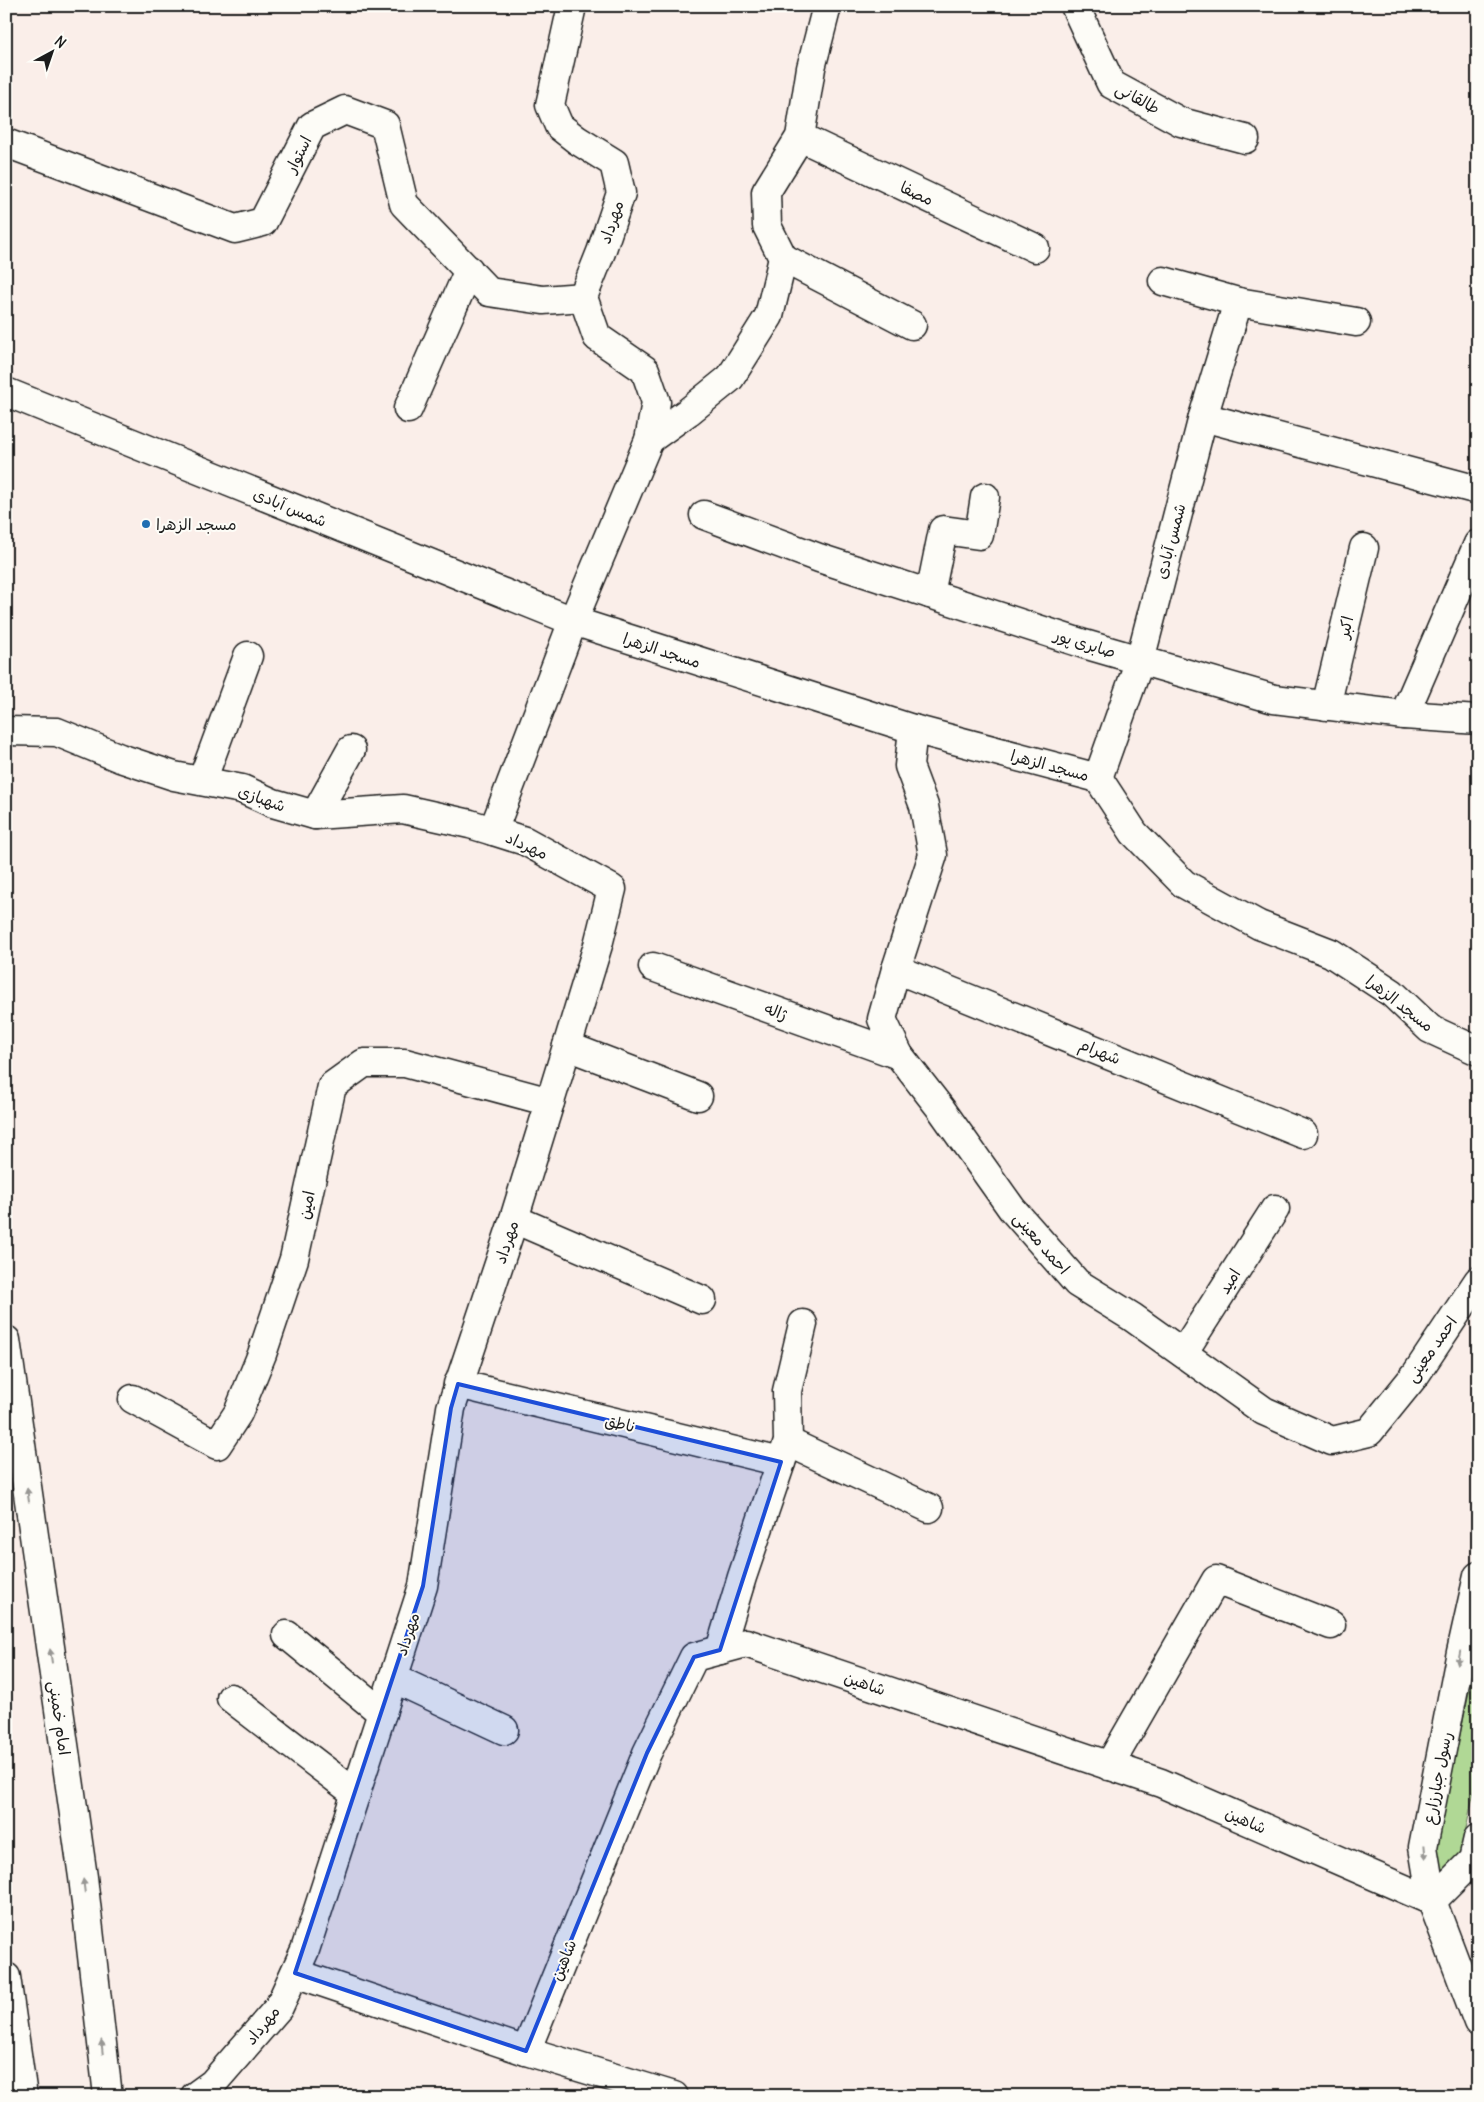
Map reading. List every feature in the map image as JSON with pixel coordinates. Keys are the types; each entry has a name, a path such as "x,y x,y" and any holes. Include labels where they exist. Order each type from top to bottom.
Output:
{"street":[{"name":"مهرداد","path":"195,2096 213,2083 279,2007 305,1950 423,1586 451,1408 514,1219 598,946 612,889 525,841 492,831 573,621 648,440 656,402 645,370 597,337 583,297 621,193 614,163 576,140 559,126 550,105 572,6"},
{"path":"827,6 811,68 800,137 766,192 767,226 783,258 912,325"},
{"name":"طالقانی","path":"1075,6 1111,84 1181,122 1245,139"},
{"name":"استوار","path":"6,143 234,229 263,222 312,126 345,110 385,125 404,204 489,292 543,300 583,297"},
{"name":"مصفا","path":"800,137 1034,248"},
{"path":"648,440 688,412 730,378 769,316 783,258"},
{"path":"408,409 469,270"},
{"path":"1163,281 1238,302 1356,322"},
{"name":"شمس آبادی","path":"1098,778 1140,660 1203,417 1238,302"},
{"name":"شمس آبادی","path":"6,392 573,621"},
{"path":"1203,417 1478,490"},
{"path":"930,594 943,530 980,535 986,497"},
{"name":"صابری پور","path":"704,515 819,558 930,594 1140,660 1274,699 1404,715 1478,720"},
{"path":"1404,715 1478,544"},
{"name":"اکبر","path":"1326,706 1364,548"},
{"name":"مسجد الزهرا","path":"573,621 913,729 1098,778 1134,832 1184,884 1259,925 1331,953 1392,993 1430,1029 1478,1051"},
{"path":"202,781 248,656"},
{"name":"احمد معینی","path":"913,729 909,766 924,806 933,855 882,1019 899,1055 941,1109 1012,1209 1077,1283 1183,1353 1264,1411 1332,1441 1369,1432 1416,1374 1478,1281"},
{"name":"شهبازی","path":"6,731 57,732 120,758 174,776 242,789 272,803 314,815 403,809 470,824 492,831"},
{"path":"314,815 351,750"},
{"name":"ژاله","path":"654,967 899,1055"},
{"name":"شهرام","path":"896,969 1303,1134"},
{"path":"567,1046 698,1096"},
{"name":"امین","path":"133,1399 217,1445 238,1413 262,1354 294,1259 332,1086 364,1063 406,1063 550,1102"},
{"name":"امید","path":"1183,1353 1275,1209"},
{"path":"514,1219 702,1300"},
{"path":"720,1650 742,1577 784,1452 787,1391 803,1324"},
{"name":"امام خمینی","path":"6,1340 83,1877 108,2096"},
{"name":"ناطق","path":"458,1384 784,1452 929,1508"},
{"name":"رسول جبارزارع","path":"1478,1576 1460,1652 1424,1847 1432,1901 1478,2022"},
{"path":"1109,1766 1216,1580 1331,1625"},
{"path":"287,1635 382,1713"},
{"name":"شاهین","path":"526,2051 647,1752 694,1657 746,1643 1161,1783 1432,1901"},
{"path":"393,1678 504,1730"},
{"path":"231,1698 356,1794"},
{"path":"1432,1901 1473,1860 1478,1838"},
{"path":"295,1973 526,2051 674,2096"},
{"path":"6,1977 23,2096"}],"highlighted area":[{"path":"458,1384 781,1462 720,1650 694,1657 647,1753 526,2051 295,1973 423,1586 451,1408"}],"green space":[{"path":"1478,1651 1478,1773 1461,1851 1440,1874 1436,1846"}],"place":[{"name":"مسجد الزهرا","path":"146,524"}]}
